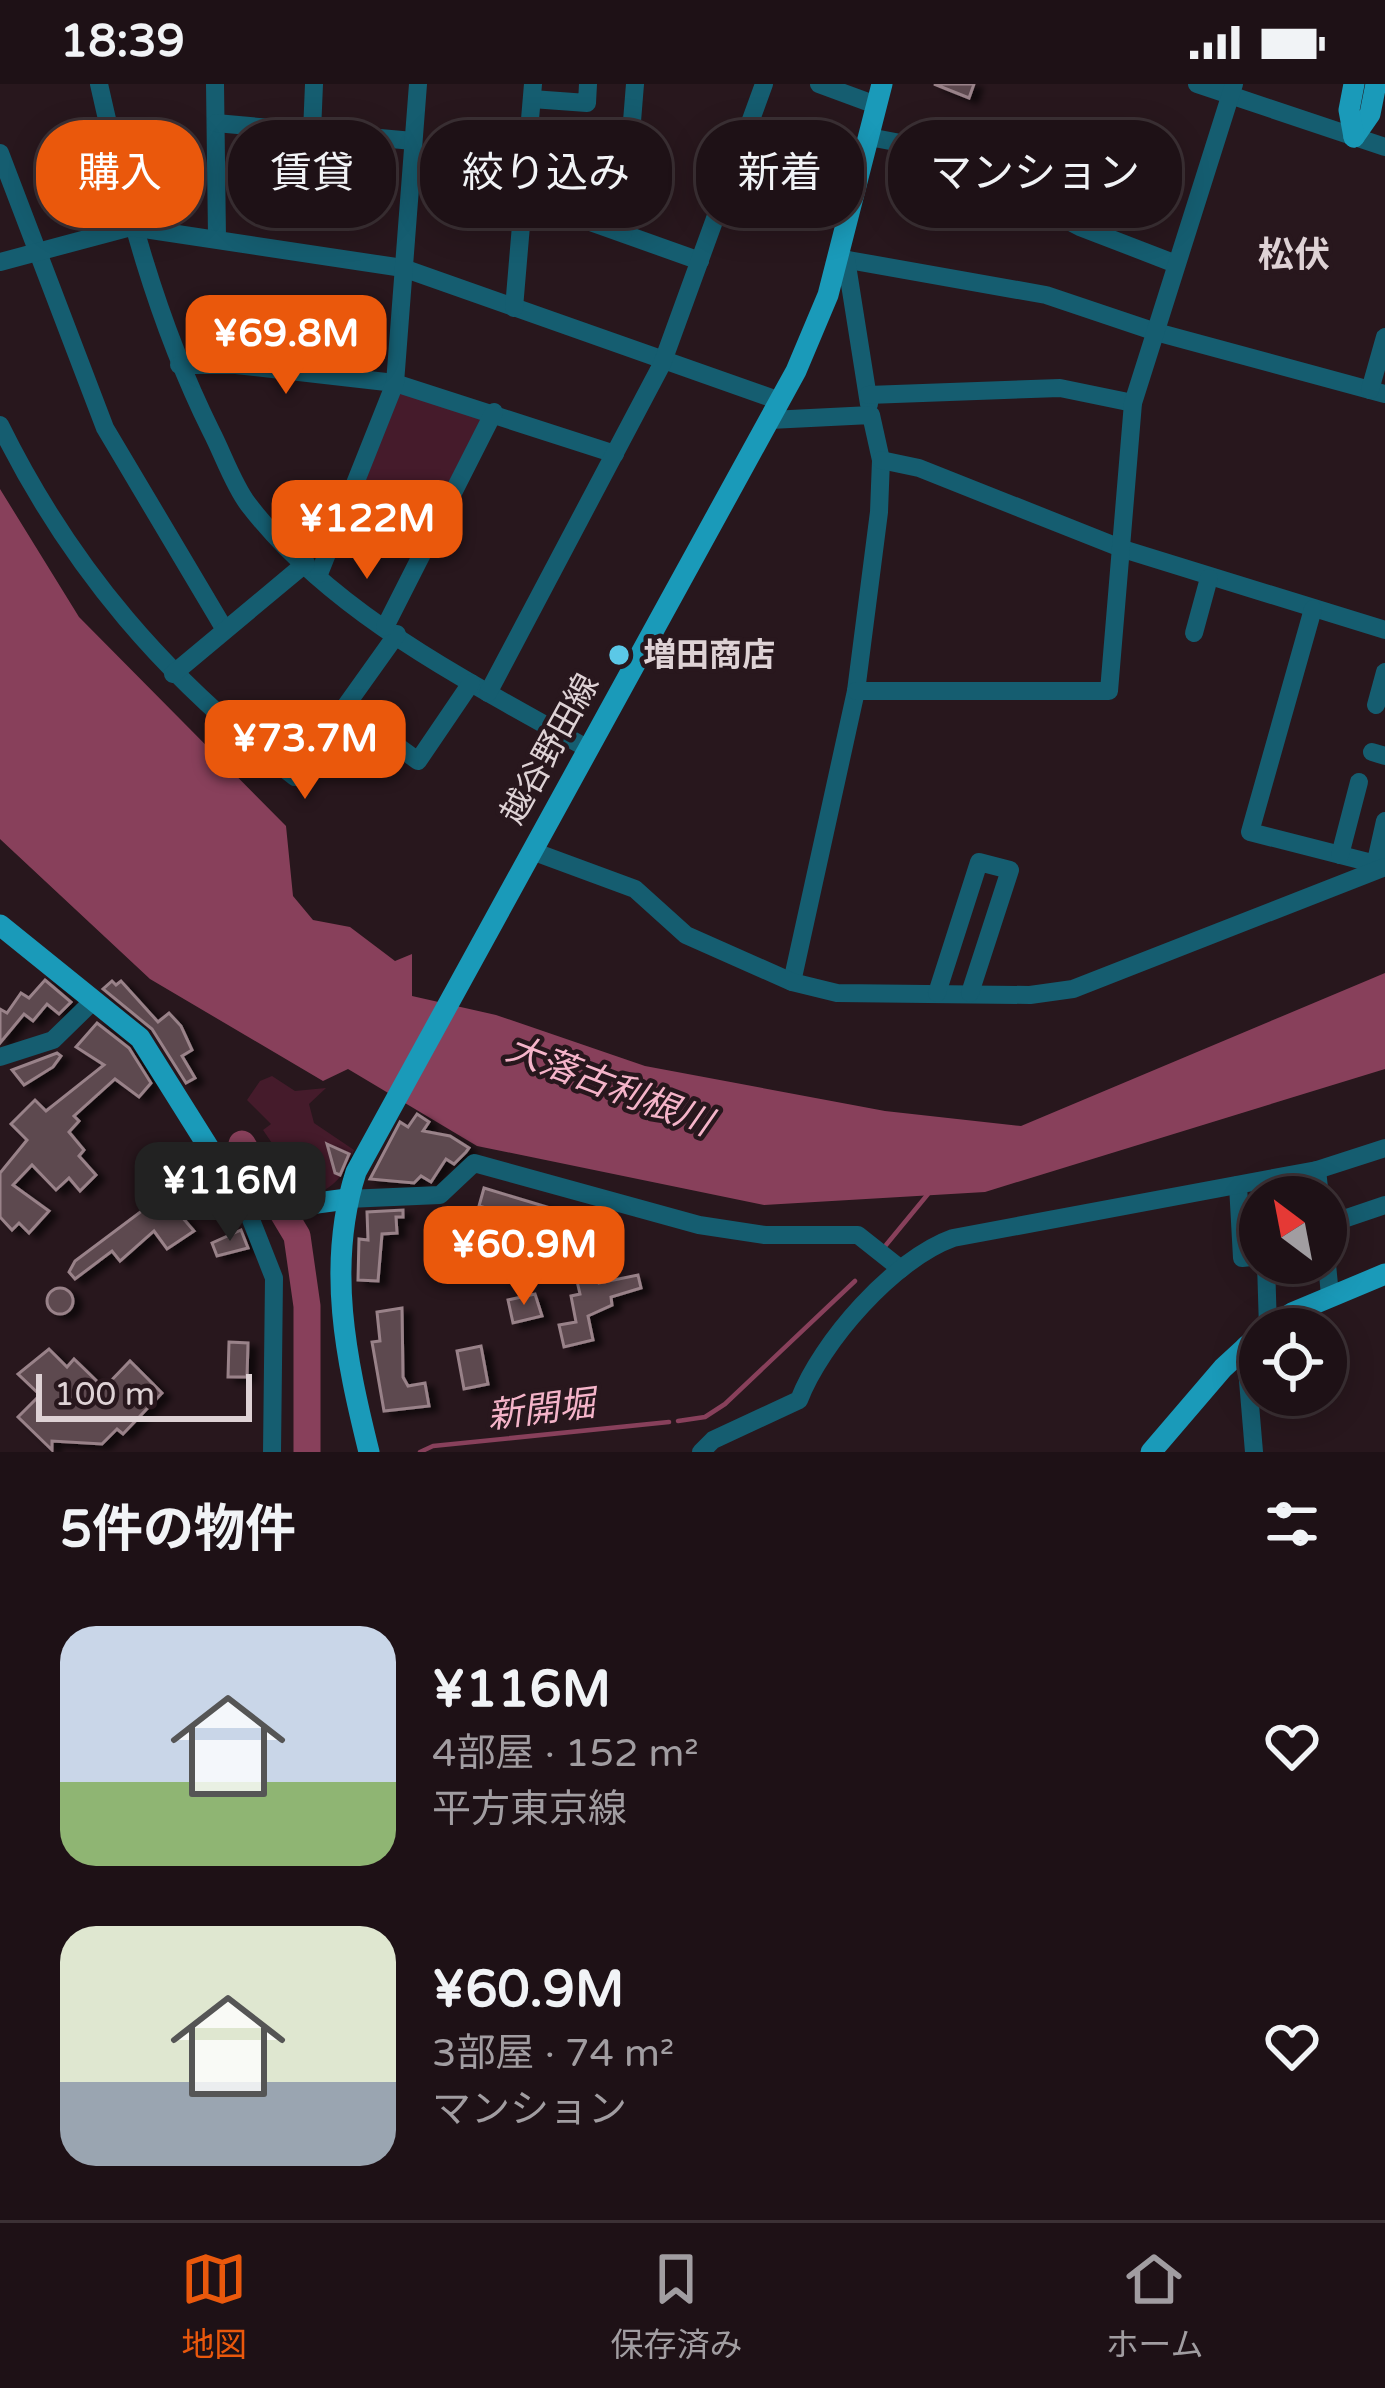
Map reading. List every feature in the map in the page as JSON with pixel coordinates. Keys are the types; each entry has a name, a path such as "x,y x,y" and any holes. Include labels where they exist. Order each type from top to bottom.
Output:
{"main road":[{"path":"1354,84 1348,110 1354,137"},
{"path":"1354,137 1370,114 1376,84"},
{"name":"越谷野田線","path":"369,1452 340,1298 347,1199 394,1100 811,340 842,258 879,94"},
{"path":"0,925 147,1046 246,1207 272,1209 347,1199"},
{"path":"1307,1308 1385,1274"},
{"path":"1150,1452 1239,1357"}],"street":[{"path":"99,84 107,120"},
{"path":"215,84 217,236"},
{"path":"312,120 314,84"},
{"path":"173,674 225,630 313,568 395,383 418,84"},
{"path":"532,91 587,103 588,84"},
{"path":"623,233 635,84"},
{"path":"345,708 418,761 480,688 662,364 764,84"},
{"path":"819,84 879,94"},
{"path":"1197,84 1232,90 1385,146"},
{"path":"856,691 1109,692 1133,403 1232,90"},
{"path":"216,123 228,124"},
{"path":"868,137 927,148 1080,227 1176,264"},
{"path":"396,139 413,141"},
{"path":"0,153 105,428 225,630"},
{"path":"0,262 127,228"},
{"path":"131,228 179,365 247,503 313,568 391,631 588,749"},
{"path":"141,228 217,236 403,268 775,410 1060,388 1133,403"},
{"path":"514,308 521,228"},
{"path":"609,228 700,261"},
{"path":"792,982 856,691 881,460 842,258 1046,295 1156,332 1377,392 1385,337"},
{"path":"280,369 286,309"},
{"path":"179,365 280,369 395,383 615,454"},
{"path":"0,425 49,520 96,588 173,674 295,778 391,631 494,412"},
{"path":"881,460 919,468 1123,549 1385,630"},
{"path":"1194,633 1209,578"},
{"path":"1312,609 1250,832 1369,862 1380,869"},
{"path":"1376,705 1385,672"},
{"path":"1340,855 1359,782"},
{"path":"1380,869 1385,821"},
{"path":"532,851 635,889 686,935 792,982 837,993 1030,995 1073,988 1380,869"},
{"path":"937,993 979,862 1010,870 970,993"},
{"path":"0,1057 53,1040 93,1000"},
{"path":"701,1452 713,1440 799,1400 818,1357 925,1248 952,1238 1317,1170 1385,1148"},
{"path":"347,1199 440,1195 474,1163 698,1225 765,1235 858,1235 901,1269"},
{"path":"1317,1170 1318,1176"},
{"path":"1238,1185 1239,1203"},
{"path":"1347,1218 1385,1205"},
{"path":"246,1207 274,1278 272,1452"},
{"path":"1329,1284 1330,1295"},
{"path":"1253,1452 1255,1416"}],"shaded area":[{"path":"393,387 483,418 420,537 347,503"},
{"path":"272,1076 295,1091 326,1088 309,1104 314,1123 354,1150 340,1177 315,1194 286,1146 276,1149 263,1130 271,1124 247,1100 260,1081"}],"water":[{"name":"大落古利根川","path":"0,489 79,617 286,826 293,896 313,920 350,927 395,961 412,954 412,996 496,1015 645,1066 885,1111 1021,1126 1385,973 1385,1069 985,1192 764,1205 477,1146 348,1069 323,1081 150,979 0,839"}],"building":[{"path":"934,84 974,84 969,98"},
{"path":"45,980 71,1002 59,1014 47,1004 33,1021 24,1014 0,1043 0,1009 7,1013 21,993 29,998"},
{"path":"112,981 116,985 121,981 158,1022 169,1013 181,1026 192,1050 182,1056 195,1078 186,1083 152,1029 103,989"},
{"path":"97,1023 129,1048 151,1083 139,1097 115,1079 74,1116 79,1121 69,1132 84,1150 79,1156 96,1175 80,1191 69,1178 56,1190 32,1165 13,1185 49,1211 29,1233 19,1223 12,1230 0,1217 0,1173 27,1140 11,1124 35,1100 46,1111 104,1065 76,1047"},
{"path":"57,1053 61,1056 53,1067 24,1085 12,1070"},
{"path":"417,1114 429,1122 423,1131 450,1136 469,1148 454,1164 446,1159 431,1182 421,1176 414,1183 370,1179 400,1122 408,1127"},
{"path":"327,1144 349,1154 340,1175 335,1173"},
{"path":"484,1188 590,1220 585,1237 479,1206"},
{"path":"163,1195 194,1231 167,1249 154,1231 120,1261 112,1251 75,1279 69,1272 75,1261"},
{"path":"403,1210 403,1217 396,1217 397,1233 382,1234 378,1281 358,1280 359,1239 368,1240 367,1212"},
{"path":"241,1230 248,1248 217,1256 212,1243"},
{"path":"638,1275 641,1288 611,1297 612,1305 588,1316 593,1340 564,1347 559,1325 576,1322 571,1296 580,1294 577,1281 597,1276 599,1283"},
{"path":"60,1288 73,1301 60,1314 47,1301"},
{"path":"535,1294 542,1316 513,1323 508,1300"},
{"path":"402,1308 403,1377 408,1386 425,1383 429,1406 384,1411 372,1342 380,1341 377,1312"},
{"path":"229,1342 248,1343 247,1377 228,1377"},
{"path":"481,1346 488,1384 464,1389 457,1351"},
{"path":"49,1349 67,1367 74,1359 104,1388 130,1361 162,1393 123,1434 117,1429 102,1444 52,1441 52,1450 18,1417 40,1395 18,1374"}],"waterway":[{"path":"242,1144 297,1236 307,1306 307,1452"},
{"path":"886,1245 928,1194"},
{"name":"新開堀","path":"678,1421 705,1417 725,1404 855,1281"},
{"name":"新開堀","path":"420,1452 433,1446 669,1422"}],"place":[{"name":"増田商店","path":"619,655"}],"district":[{"name":"松伏","path":"1294,255"}]}
